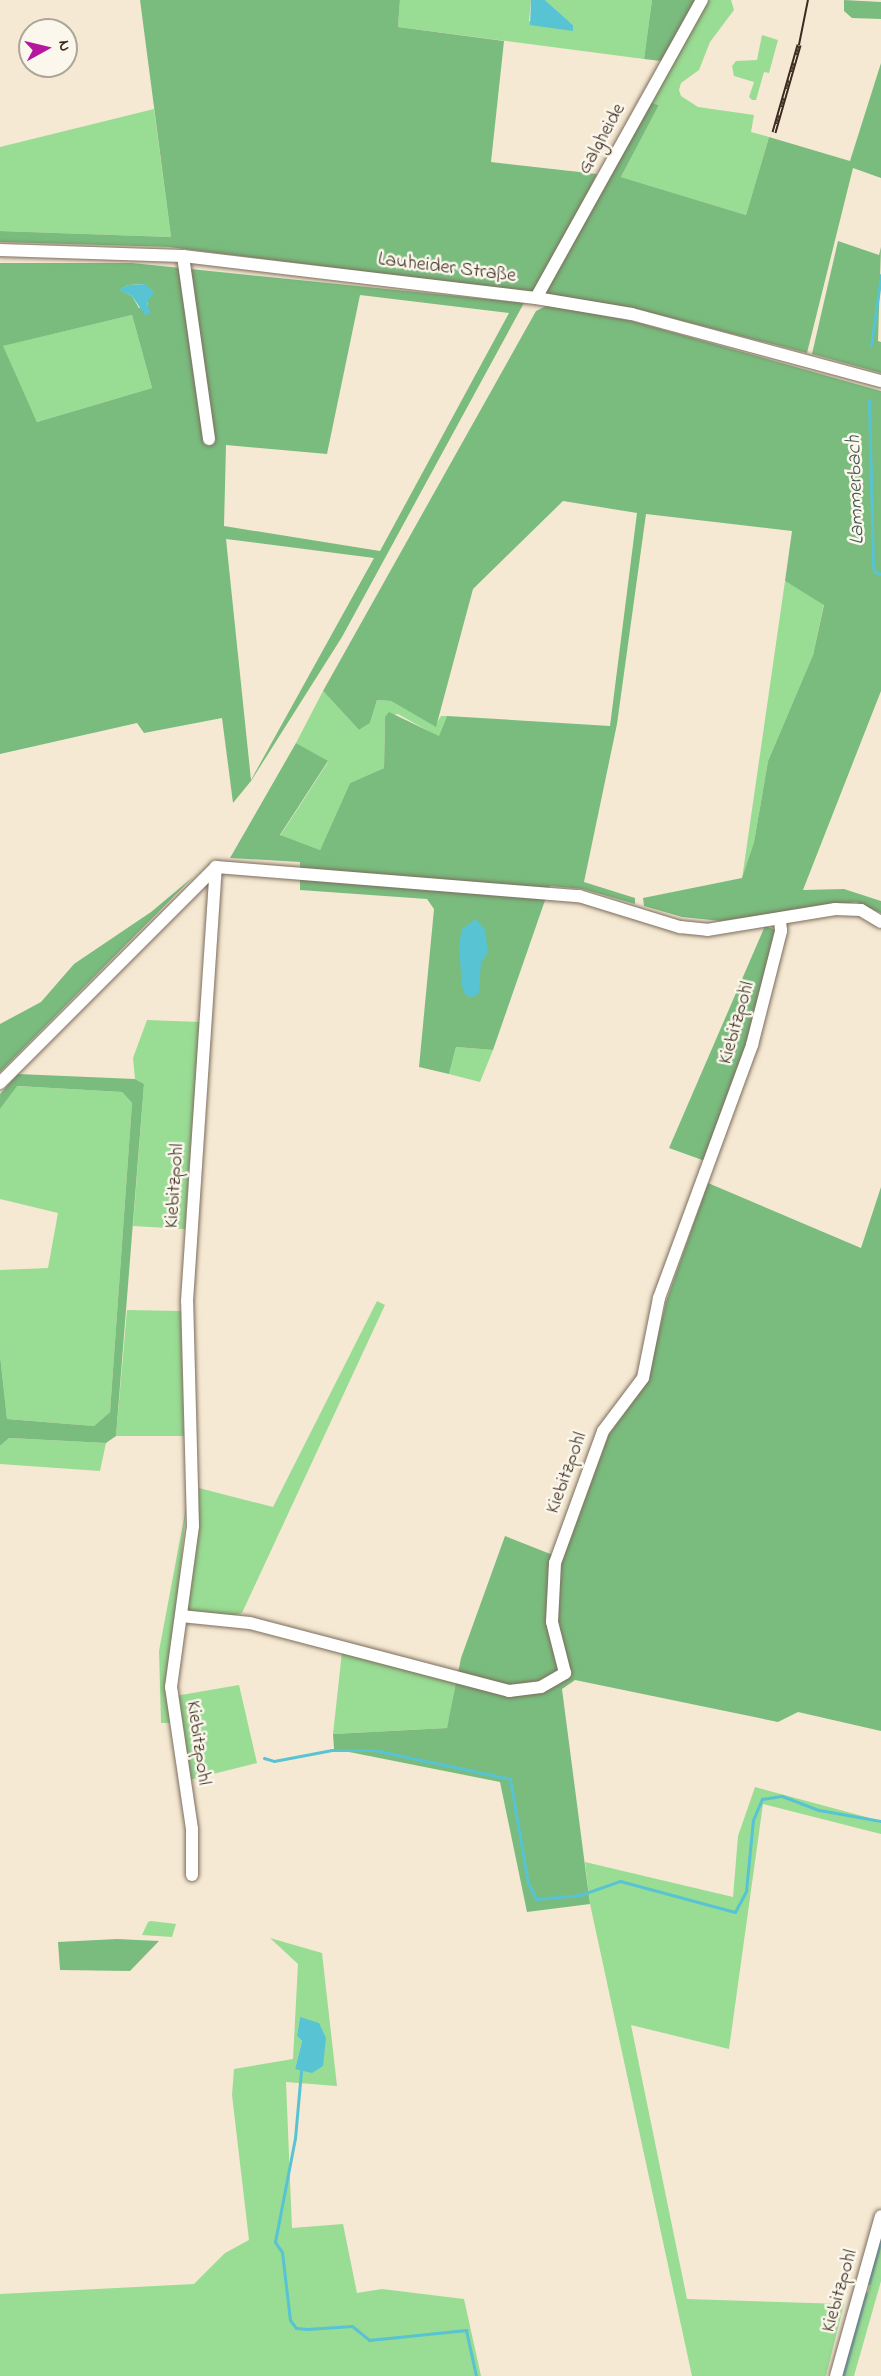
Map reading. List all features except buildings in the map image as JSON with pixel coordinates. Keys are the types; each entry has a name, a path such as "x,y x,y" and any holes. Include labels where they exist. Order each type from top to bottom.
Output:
{"street":[{"name":"Galgheide","path":"536,298 702,0"},
{"name":"Lauheider Straße","path":"0,250 183,256 536,298 632,314 881,381"},
{"path":"183,256 208,439"},
{"path":"0,1083 216,867 579,896 680,927 707,930 849,908 881,922"},
{"name":"Kiebitzpohl","path":"192,1875 192,1829 171,1687 194,1515 187,1301 216,867"},
{"name":"Kiebitzpohl","path":"181,1616 250,1623 510,1691 541,1687 565,1673 552,1622 555,1563 603,1431 643,1378 659,1298 752,1045 781,931 780,920"},
{"name":"Kiebitzpohl","path":"836,2376 881,2216"}],"green space":[{"path":"140,0 400,0 398,27 504,41 491,162 597,174 535,293 169,247 0,242 0,231 171,237"},
{"path":"400,0 531,0 529,21 573,25 545,0 652,0 644,59 398,27"},
{"path":"652,0 697,0 644,100 644,91 661,61 644,59"},
{"path":"707,0 731,0 734,10 710,42 699,70 681,83 679,90 681,96 698,107 754,115 751,132 769,137 746,215 621,177 659,105 649,102"},
{"path":"844,0 881,2 881,19 852,18 844,11"},
{"path":"762,35 778,40 769,73 764,72 756,100 752,100 749,97 754,82 734,76 732,66 736,61 757,60"},
{"path":"881,63 881,178 853,168 807,353 633,308 541,293 649,102 659,105 621,177 746,215 769,137 850,161"},
{"path":"154,109 171,237 0,231 0,147"},
{"path":"838,241 879,255 881,247 878,341 881,342 881,373 812,354"},
{"path":"0,263 132,263 524,303 342,637 251,781 233,803 222,718 144,733 137,723 0,754","holes":["145,284 148,308 139,308 132,296 120,290 128,285","360,295 509,313 380,551 224,526 226,445 327,454","132,315 152,388 37,422 3,346","226,539 374,558 251,780"]},
{"path":"548,305 632,321 881,391 881,691 803,890 844,889 881,901 881,913 856,902 721,921 682,917 644,906 643,898 742,878 754,842 768,761 813,655 824,605 785,581 792,531 646,514 617,724 584,882 635,898 635,904 583,889 550,886 493,1050 456,1047 449,1074 419,1067 434,909 427,899 300,890 300,862 230,858 296,743 328,761 280,835 320,850 350,783 384,768 385,717 389,712 439,736 447,716 610,726 637,513 563,501 473,589 436,727 391,701 377,700 370,723 359,730 323,691 536,311"},
{"path":"132,315 152,388 37,422 2,346"},
{"path":"785,581 824,604 813,655 768,761 754,842 742,879"},
{"path":"323,691 359,730 370,723 377,700 391,701 435,726 441,716 447,716 439,737 398,714 385,717 384,768 350,783 320,850 280,836 328,762 296,743"},
{"path":"193,877 0,1072 0,1024 41,1002 74,964 151,912"},
{"path":"765,926 776,930 746,1048 705,1161 669,1148"},
{"path":"147,1020 200,1022 185,1229 133,1226 144,1084 135,1079 133,1058"},
{"path":"456,1047 493,1050 480,1082 449,1074"},
{"path":"18,1074 135,1079 144,1084 116,1436 106,1443 9,1438 0,1446 0,1355 7,1419 94,1426 110,1412 132,1103 122,1092 17,1086 0,1109 0,1094"},
{"path":"16,1086 122,1092 132,1103 110,1412 94,1426 7,1419 0,1355 0,1270 48,1268 58,1213 0,1199 0,1109"},
{"path":"708,1183 861,1248 881,1187 881,1731 798,1712 778,1722 575,1680 562,1689 590,1904 527,1912 500,1782 334,1749 333,1734 447,1728 461,1658 505,1536 563,1559 608,1436 647,1382 666,1302"},
{"path":"377,1301 385,1305 242,1613 229,1617 191,1614 186,1606 195,1556 199,1488 273,1507"},
{"path":"127,1310 181,1311 184,1436 116,1436"},
{"path":"9,1438 106,1443 100,1471 0,1464 0,1446"},
{"path":"187,1502 172,1653 170,1723 161,1723 159,1651"},
{"path":"342,1652 458,1683 447,1728 333,1734"},
{"path":"239,1685 257,1763 185,1781 175,1696"},
{"path":"755,1787 881,1821 881,1834 763,1804 729,2049 631,2025 687,2299 844,2304 826,2376 692,2376 590,1904 585,1862 733,1897 738,1836"},
{"path":"148,1922 176,1924 172,1937 142,1935"},
{"path":"270,1938 322,1953 337,2086 286,2082 292,2228 343,2224 357,2293 382,2289 464,2299 481,2376 0,2376 0,2294 194,2284 225,2253 249,2240 232,2095 234,2069 293,2059 298,1964","holes":["300,2017 323,2066 295,2069 302,2041 297,2036"]},
{"path":"117,1939 159,1941 130,1971 60,1970 58,1942"},
{"path":"881,2245 881,2281 854,2376 844,2376"}],"water":[{"path":"531,0 545,0 573,25 573,31 530,25"},
{"path":"145,284 154,292 147,303 151,314 145,315 132,296 119,290 128,285"},
{"path":"476,919 485,930 488,952 481,963 479,993 473,997 466,996 462,987 459,944 462,929"},
{"path":"300,2017 319,2023 326,2038 323,2066 312,2073 295,2069 302,2041 297,2036"}],"waterway":[{"name":"Lammerbach","path":"871,345 881,275"},
{"name":"Lammerbach","path":"869,400 873,563 874,571 881,574"},
{"path":"264,1758 274,1761 332,1750 374,1750 510,1779 528,1883 536,1899 580,1895 620,1881 735,1912 746,1891 753,1820 762,1799 782,1796 819,1810 881,1821"},
{"path":"301,2071 295,2138 275,2242 282,2252 290,2320 296,2328 352,2326 369,2340 466,2330 476,2376"},
{"path":"869,2283 881,2239"},
{"path":"843,2376 866,2293"}],"tram line":[{"path":"799,45 808,0"}],"railway":[{"path":"774,132 799,45"}]}
